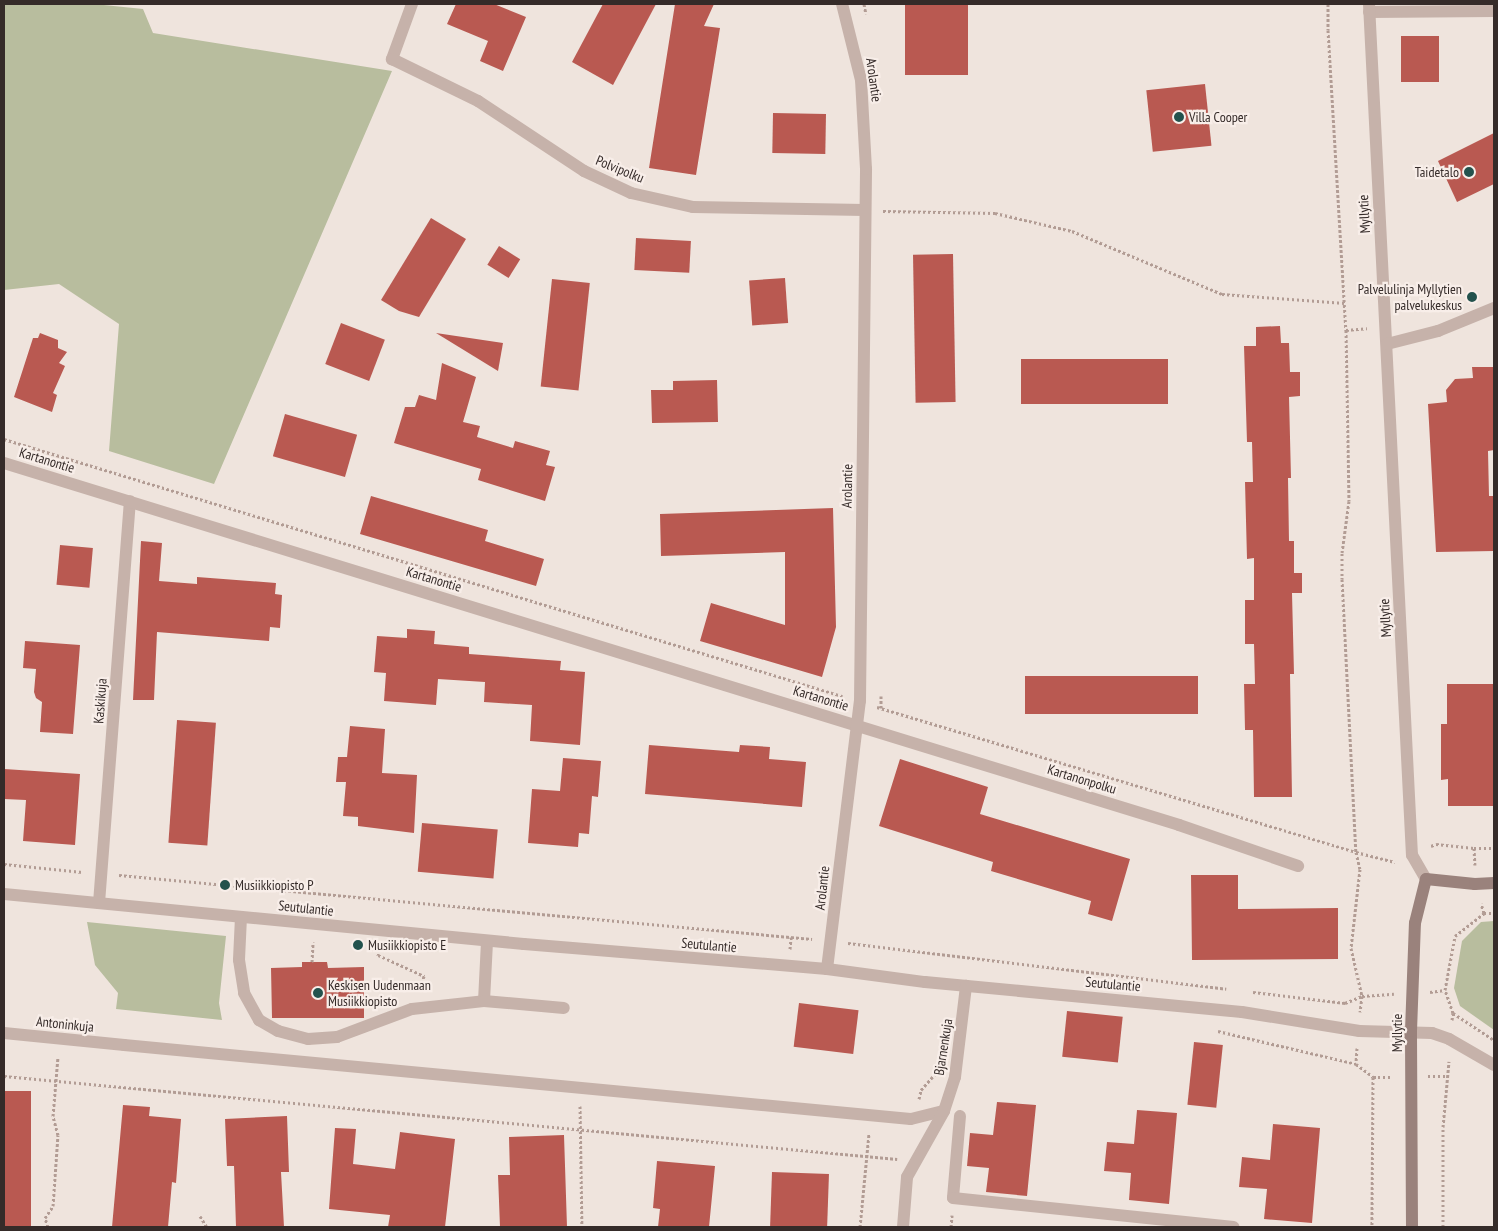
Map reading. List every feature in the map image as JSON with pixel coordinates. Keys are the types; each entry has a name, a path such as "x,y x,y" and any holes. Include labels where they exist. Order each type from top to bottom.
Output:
{"street":[{"name":"Polvipolku","path":"412,4 392,59 478,101 584,171 631,193 692,207 865,210"},
{"name":"Arolantie","path":"827,969 832,941 860,701 866,169 861,80 842,4"},
{"path":"1369,8 1494,10"},
{"name":"Myllytie","path":"1369,8 1412,855 1426,879 1415,923 1411,1031 1412,1227"},
{"path":"1386,344 1438,331 1494,308"},
{"name":"Kartanontie","path":"4,462 856,725"},
{"name":"Kaskikuja","path":"99,903 130,501"},
{"name":"Kartanonpolku","path":"856,725 1179,825 1298,866"},
{"path":"1426,879 1475,884 1494,883"},
{"name":"Seutulantie","path":"4,894 487,941 827,969 966,986 1242,1012 1359,1030 1432,1033 1449,1039 1494,1065"},
{"path":"241,917 239,960 244,993 259,1020 278,1031 308,1038 337,1037 412,1010 484,1001 564,1008"},
{"path":"484,1001 487,941"},
{"name":"Bjarnenkuja","path":"903,1227 907,1177 944,1111 955,1077 966,986"},
{"name":"Antoninkuja","path":"4,1033 871,1115 916,1118 944,1111"},
{"path":"960,1116 953,1198 1234,1227"}],"path":[{"path":"4,439 1356,852 1342,579 1342,553 1348,501 1345,303 1328,4"},
{"path":"865,210 995,213 1072,231 1222,294 1245,298 1345,303"},
{"path":"4,864 832,941 1228,990"},
{"path":"1484,913 1494,912"},
{"path":"312,962 313,941"},
{"path":"377,947 378,954 424,976 412,1010"},
{"path":"1247,992 1345,1003 1362,996"},
{"path":"1453,1013 1494,1040"},
{"path":"48,1227 45,1218 53,1206 58,1135 53,1116 59,1039"},
{"path":"916,1118 921,1090 940,1069"},
{"path":"4,1076 898,1159 902,1152"},
{"path":"580,1088 582,1227"},
{"path":"860,1227 871,1115"},
{"path":"200,1216 207,1227"}],"green space":[{"path":"4,4 94,4 143,9 153,33 392,71 214,484 109,451 119,324 59,284 4,290"},
{"path":"1494,921 1494,1030 1460,1006 1454,988 1462,941 1481,922"},
{"path":"87,922 226,936 219,1003 222,1020 116,1009 118,993 95,965"}],"building":[{"path":"456,4 494,4 526,17 503,71 480,61 488,41 447,24"},
{"path":"603,4 656,4 613,85 572,62"},
{"path":"675,4 714,4 704,26 720,28 696,175 649,168"},
{"path":"905,4 968,4 968,75 905,75"},
{"path":"1401,36 1439,36 1439,82 1401,82"},
{"name":"Villa Cooper","path":"1205,84 1211,146 1153,152 1146,90"},
{"path":"773,113 826,114 825,154 772,153"},
{"name":"Taidetalo","path":"1494,133 1494,184 1457,202 1438,161"},
{"path":"431,218 466,239 419,317 399,311 381,300"},
{"path":"636,238 691,241 689,273 634,270"},
{"path":"499,246 520,259 509,278 487,265"},
{"path":"953,254 956,402 916,403 913,255"},
{"path":"785,278 788,323 752,325 749,281"},
{"path":"552,279 590,283 579,390 541,386"},
{"path":"341,323 385,340 369,381 325,364"},
{"path":"1280,326 1281,343 1289,343 1290,372 1300,372 1300,396 1289,397 1291,478 1288,478 1289,541 1294,541 1294,573 1302,573 1302,593 1292,593 1294,674 1290,674 1292,797 1254,797 1253,730 1245,730 1244,684 1255,684 1254,644 1245,644 1245,600 1254,600 1254,558 1247,559 1245,482 1253,482 1252,442 1247,442 1244,346 1256,346 1256,327"},
{"path":"40,333 58,340 58,348 67,352 59,363 65,366 53,393 57,395 52,412 14,397 33,338 38,338"},
{"path":"436,333 503,343 498,371"},
{"path":"1021,359 1168,359 1168,404 1021,404"},
{"path":"442,363 476,377 463,422 480,426 477,437 513,448 515,441 550,451 546,465 555,467 545,501 478,480 481,469 394,443 405,407 415,407 419,395 436,400"},
{"path":"1472,367 1494,367 1494,450 1488,451 1489,496 1494,496 1494,551 1436,552 1428,404 1447,402 1446,390 1455,379 1473,378"},
{"path":"717,380 718,422 652,423 651,390 673,390 673,381"},
{"path":"285,414 357,435 345,477 273,456"},
{"path":"371,496 488,530 485,541 544,559 536,586 360,534"},
{"path":"833,508 836,627 822,677 700,641 711,603 785,625 785,552 661,556 660,514"},
{"path":"141,541 162,543 159,581 197,584 197,577 276,583 275,594 282,595 280,628 270,627 269,641 157,632 154,700 133,700"},
{"path":"60,545 93,548 89,588 57,585"},
{"path":"407,629 435,631 434,644 469,647 469,654 561,661 560,670 585,672 580,745 530,741 532,705 484,702 485,682 438,679 436,705 384,701 386,673 374,672 377,636 407,638"},
{"path":"25,641 80,645 73,734 40,732 42,702 36,698 34,692 36,669 23,668"},
{"path":"1025,676 1198,676 1198,714 1025,714"},
{"path":"1447,684 1494,684 1494,806 1448,806 1448,779 1441,780 1441,724 1447,724"},
{"path":"177,720 216,723 207,845 168,843"},
{"path":"350,726 385,729 382,773 417,775 414,833 358,826 358,817 343,816 346,782 336,782 338,757 347,757"},
{"path":"649,745 739,752 740,745 770,747 769,759 806,762 802,807 645,794"},
{"path":"563,758 601,761 598,797 592,796 589,834 579,833 578,847 528,843 532,789 560,791"},
{"path":"900,759 988,787 980,814 1130,859 1112,921 1088,914 1091,901 991,871 993,862 879,826"},
{"path":"4,769 80,774 75,845 23,841 26,800 4,799"},
{"path":"422,823 498,830 493,878 418,872"},
{"path":"1191,875 1238,875 1238,909 1338,908 1338,959 1192,960"},
{"name":"Keskisen Uudenmaan Musiikkiopisto","path":"302,962 327,962 328,968 364,967 364,1018 272,1018 271,968 302,967"},
{"path":"799,1003 859,1010 853,1054 794,1047"},
{"path":"1067,1011 1123,1017 1118,1063 1062,1057"},
{"path":"1194,1042 1223,1045 1216,1108 1187,1105"},
{"path":"4,1091 31,1091 31,1227 4,1227"},
{"path":"997,1102 1036,1105 1027,1196 986,1192 989,1168 967,1166 970,1133 993,1135"},
{"path":"123,1105 150,1107 149,1116 181,1119 176,1183 172,1182 168,1227 112,1227"},
{"path":"1137,1110 1177,1113 1169,1204 1129,1200 1131,1173 1104,1171 1107,1142 1134,1144"},
{"path":"287,1116 289,1172 281,1172 284,1227 236,1227 234,1166 227,1166 225,1119"},
{"path":"1273,1124 1320,1128 1312,1223 1264,1219 1267,1189 1239,1187 1242,1157 1270,1160"},
{"path":"335,1128 356,1129 353,1164 395,1169 400,1132 455,1139 445,1227 388,1227 390,1215 329,1209"},
{"path":"564,1135 567,1227 500,1227 498,1175 510,1175 509,1137"},
{"path":"657,1161 715,1166 709,1227 658,1227 660,1209 653,1208"},
{"path":"772,1172 829,1174 827,1227 770,1227"}],"place":[{"name":"Villa Cooper","path":"1179,117"},
{"name":"Taidetalo","path":"1469,172"},
{"name":"Palvelulinja Myllytien palvelukeskus","path":"1472,297"},
{"name":"Musiikkiopisto P","path":"225,885"},
{"name":"Musiikkiopisto E","path":"358,945"},
{"name":"Keskisen Uudenmaan Musiikkiopisto","path":"318,993"}]}
